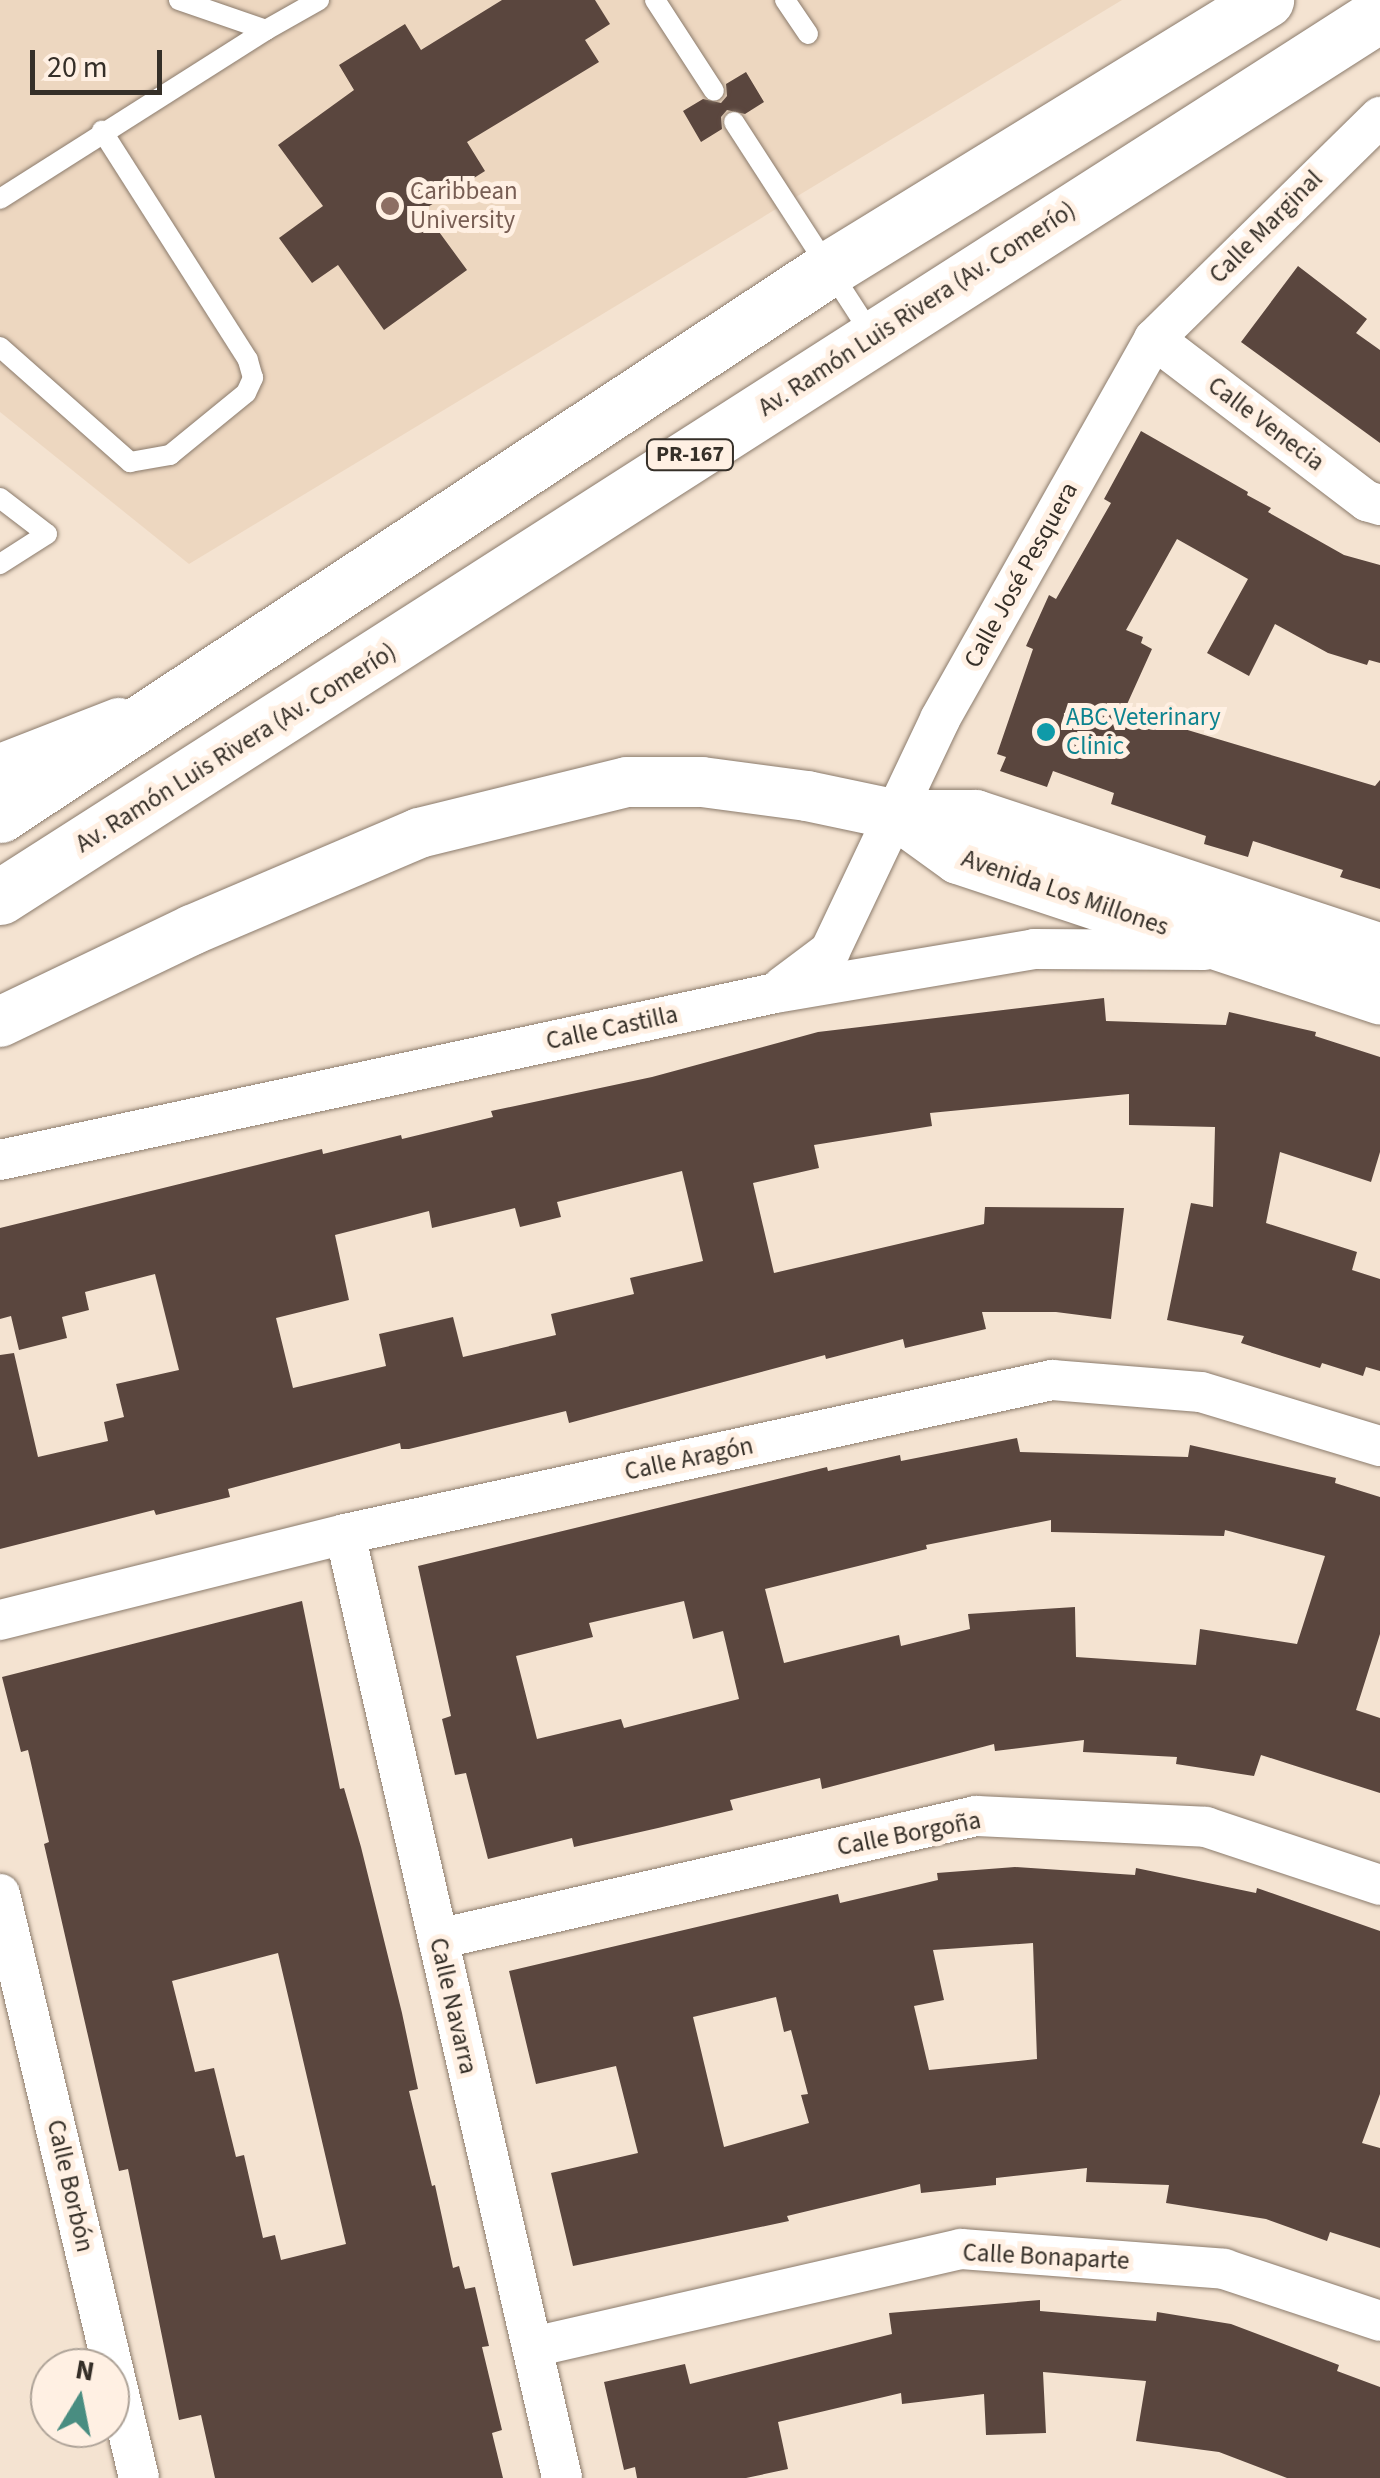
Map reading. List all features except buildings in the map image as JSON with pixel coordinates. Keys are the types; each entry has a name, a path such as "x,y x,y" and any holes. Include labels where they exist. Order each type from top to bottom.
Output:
{"main road":[{"path":"0,814 830,268 1266,0"},
{"name":"Av. Ramón Luis Rivera (Av. Comerío)","path":"0,896 266,730 1380,14"}],"street":[{"name":"Calle Marginal","path":"1154,339 1380,118"},
{"name":"Calle Venecia","path":"1154,339 1367,501 1380,505"},
{"name":"Calle José Pesquera","path":"775,993 830,951 940,720 1154,339"},
{"path":"0,764 187,692"},
{"path":"0,1022 192,930 418,832 528,804 627,782 702,782 807,796 897,815"},
{"name":"Avenida Los Millones","path":"897,815 976,815 1380,949"},
{"name":"Avenida Los Millones","path":"897,815 958,858 1380,999"},
{"name":"Calle Castilla","path":"0,1160 775,993 1034,949 1230,950"},
{"name":"Calle Aragón","path":"0,1620 345,1534 1052,1380 1201,1392 1380,1446"},
{"name":"Calle Navarra","path":"345,1534 562,2478"},
{"name":"Calle Borgoña","path":"438,1939 976,1816 1206,1827 1380,1885"},
{"name":"Calle Borbón","path":"0,1894 139,2478"},
{"name":"Calle Bonaparte","path":"533,2347 961,2249 1224,2269 1380,2321"}],"lane":[{"path":"179,0 266,30"},
{"path":"0,199 102,131 319,0"},
{"path":"655,0 714,91"},
{"path":"786,0 808,34"},
{"path":"734,122 873,337"},
{"path":"0,347 130,462 170,455 246,394 253,378 248,360 102,131"},
{"path":"0,498 47,534 0,564"}],"shaded area":[{"name":"Caribbean University","path":"0,0 1122,0 189,564 0,412"}],"place":[{"name":"Caribbean University","path":"390,206"},
{"name":"ABC Veterinary Clinic","path":"1046,732"}]}
